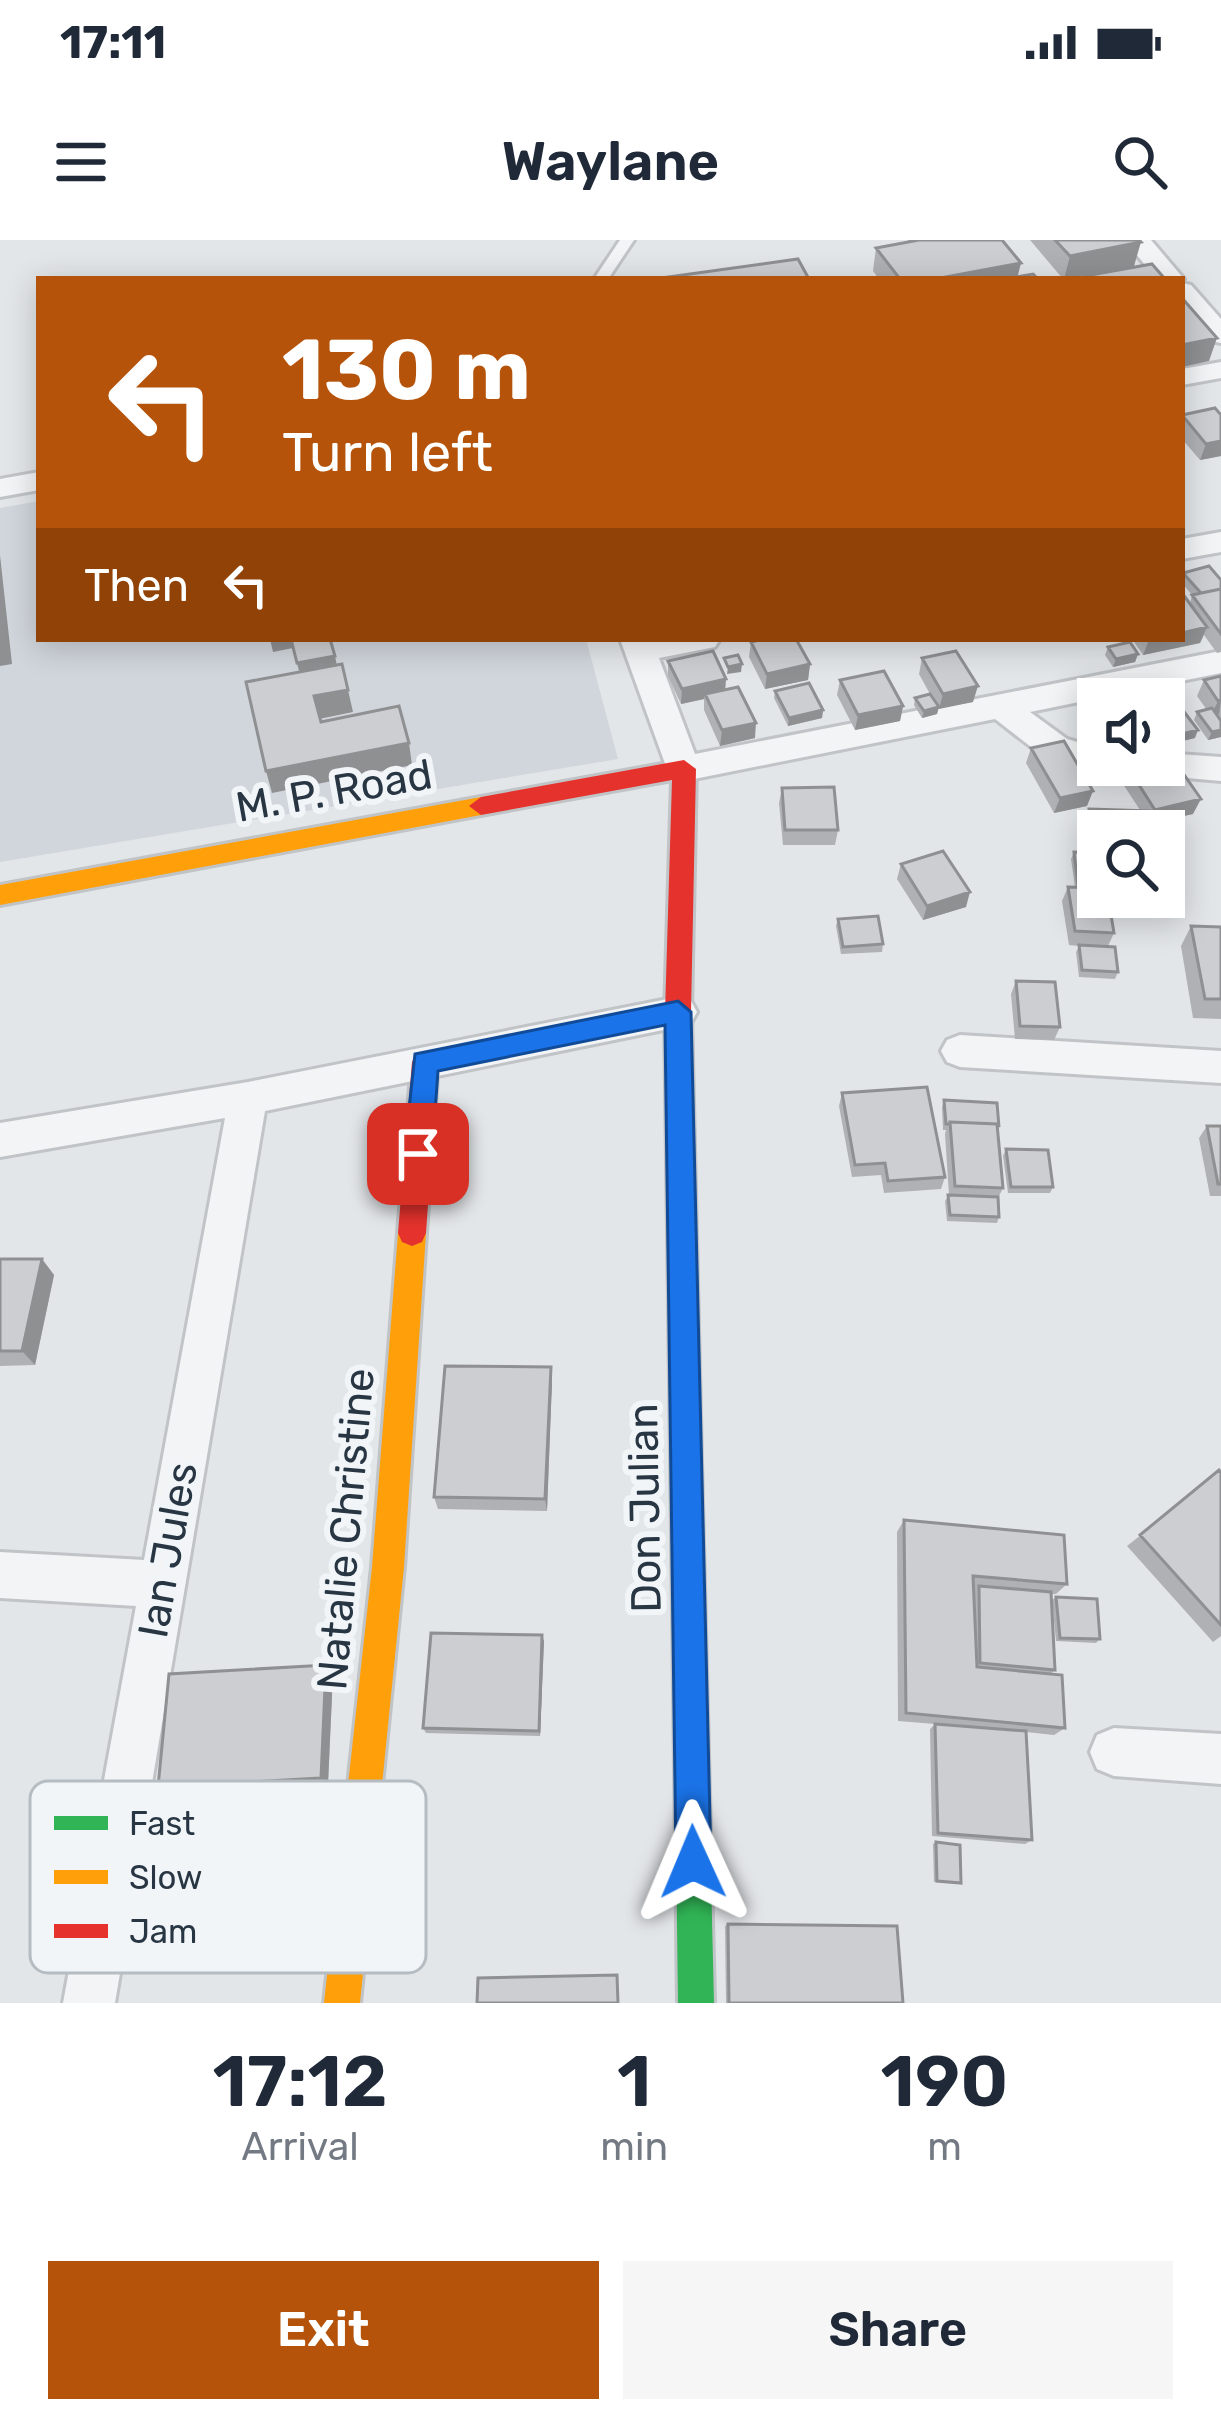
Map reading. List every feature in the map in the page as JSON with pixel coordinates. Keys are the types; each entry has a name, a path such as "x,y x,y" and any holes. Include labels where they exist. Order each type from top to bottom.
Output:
{"street":[{"path":"1137,240 1169,276"},
{"path":"1185,294 1221,335"},
{"path":"1185,376 1221,370"},
{"path":"0,488 36,482"},
{"path":"1185,548 1221,542"},
{"path":"671,642 638,645 684,769 1221,662"},
{"path":"999,705 1056,748 1077,754"},
{"name":"M. P. Road","path":"0,895 684,769"},
{"name":"Don Julian","path":"684,769 678,1012 696,2003"},
{"path":"0,1140 248,1098 678,1012"},
{"path":"960,1051 1221,1067"},
{"name":"Natalie Christine","path":"365,1781 388,1567 425,1062"},
{"name":"Ian Jules","path":"128,1781 248,1098"},
{"path":"0,1575 163,1584"},
{"path":"1114,1752 1221,1760"},
{"name":"Ian Jules","path":"89,2003 94,1973"},
{"name":"Natalie Christine","path":"342,2003 345,1973"}],"lane":[{"path":"603,276 627,240"}],"shaded area":[{"path":"36,502 36,642 587,642 618,759 0,862 0,508"}],"building":[{"path":"919,240 1002,240 1021,263 951,276 898,276 876,248"},
{"path":"1055,240 1139,240 1141,242 1070,256"},
{"path":"798,259 807,276 676,276"},
{"path":"1152,264 1162,276 1085,276"},
{"path":"1185,301 1217,338 1185,344"},
{"path":"1215,408 1221,415 1221,441 1206,444 1185,414"},
{"path":"1209,566 1221,580 1221,589 1201,593 1185,572"},
{"path":"1221,589 1221,634 1192,595"},
{"path":"1185,597 1207,627 1185,632"},
{"path":"292,642 331,642 335,656 297,663"},
{"path":"751,642 798,642 810,664 767,674"},
{"path":"1130,642 1138,654 1116,659 1108,647"},
{"path":"713,651 726,679 682,689 668,661"},
{"path":"956,651 978,686 943,694 922,658"},
{"path":"738,655 742,664 728,667 724,658"},
{"path":"342,664 348,690 314,696 321,722 399,706 409,743 266,771 246,682"},
{"path":"884,671 903,706 858,715 840,680"},
{"path":"1221,676 1221,700 1218,701 1204,680"},
{"path":"809,683 823,710 789,718 775,691"},
{"path":"738,687 756,723 722,730 705,694"},
{"path":"930,694 939,707 924,711 915,698"},
{"path":"1212,708 1221,730 1212,732 1197,712"},
{"path":"1185,713 1198,730 1185,733"},
{"path":"1064,741 1077,763 1077,786 1090,786 1093,791 1060,798 1031,748"},
{"path":"1185,776 1201,799 1155,810 1140,786 1185,786"},
{"path":"834,787 838,830 785,830 782,788"},
{"path":"943,851 970,892 927,906 901,864"},
{"path":"1068,887 1077,887 1077,918 1112,918 1114,933 1075,931"},
{"path":"878,916 883,944 843,947 838,919"},
{"path":"1191,926 1221,927 1221,999 1205,999"},
{"path":"1079,945 1115,947 1118,972 1082,970"},
{"path":"1016,981 1055,982 1060,1027 1020,1026"},
{"path":"927,1087 945,1177 888,1181 885,1163 855,1165 842,1093"},
{"path":"944,1100 997,1103 999,1127 946,1124"},
{"path":"950,1122 997,1124 1003,1188 955,1186"},
{"path":"1207,1126 1221,1126 1221,1184 1218,1184"},
{"path":"1006,1149 1048,1150 1053,1187 1011,1187"},
{"path":"948,1195 998,1197 999,1217 950,1215"},
{"path":"0,1259 42,1259 22,1351 0,1351"},
{"path":"445,1366 551,1367 545,1499 434,1497"},
{"path":"1221,1472 1221,1625 1140,1535"},
{"path":"904,1520 1064,1535 1067,1584 973,1576 977,1667 1062,1675 1065,1728 906,1713"},
{"path":"979,1586 1051,1592 1055,1670 980,1663"},
{"path":"1056,1597 1097,1599 1100,1639 1060,1638"},
{"path":"431,1633 542,1635 539,1731 423,1728"},
{"path":"326,1665 321,1778 159,1781 169,1674"},
{"path":"935,1724 1026,1731 1032,1840 938,1833"},
{"path":"936,1842 960,1845 961,1883 937,1881"},
{"path":"728,1924 897,1926 903,2003 729,2003"},
{"path":"617,1975 618,2003 477,2003 478,1978"}],"traffic: fast":[{"path":"686,1459 696,2003"}],"traffic: slow":[{"path":"0,895 481,806"},
{"path":"365,1781 388,1567 412,1233"},
{"path":"342,2003 345,1973"}],"traffic: jam":[{"path":"481,806 684,769 678,1012 686,1459"},
{"path":"412,1233 425,1062"}],"route":[{"path":"418,1154 425,1062 678,1012 693,1862"}]}
